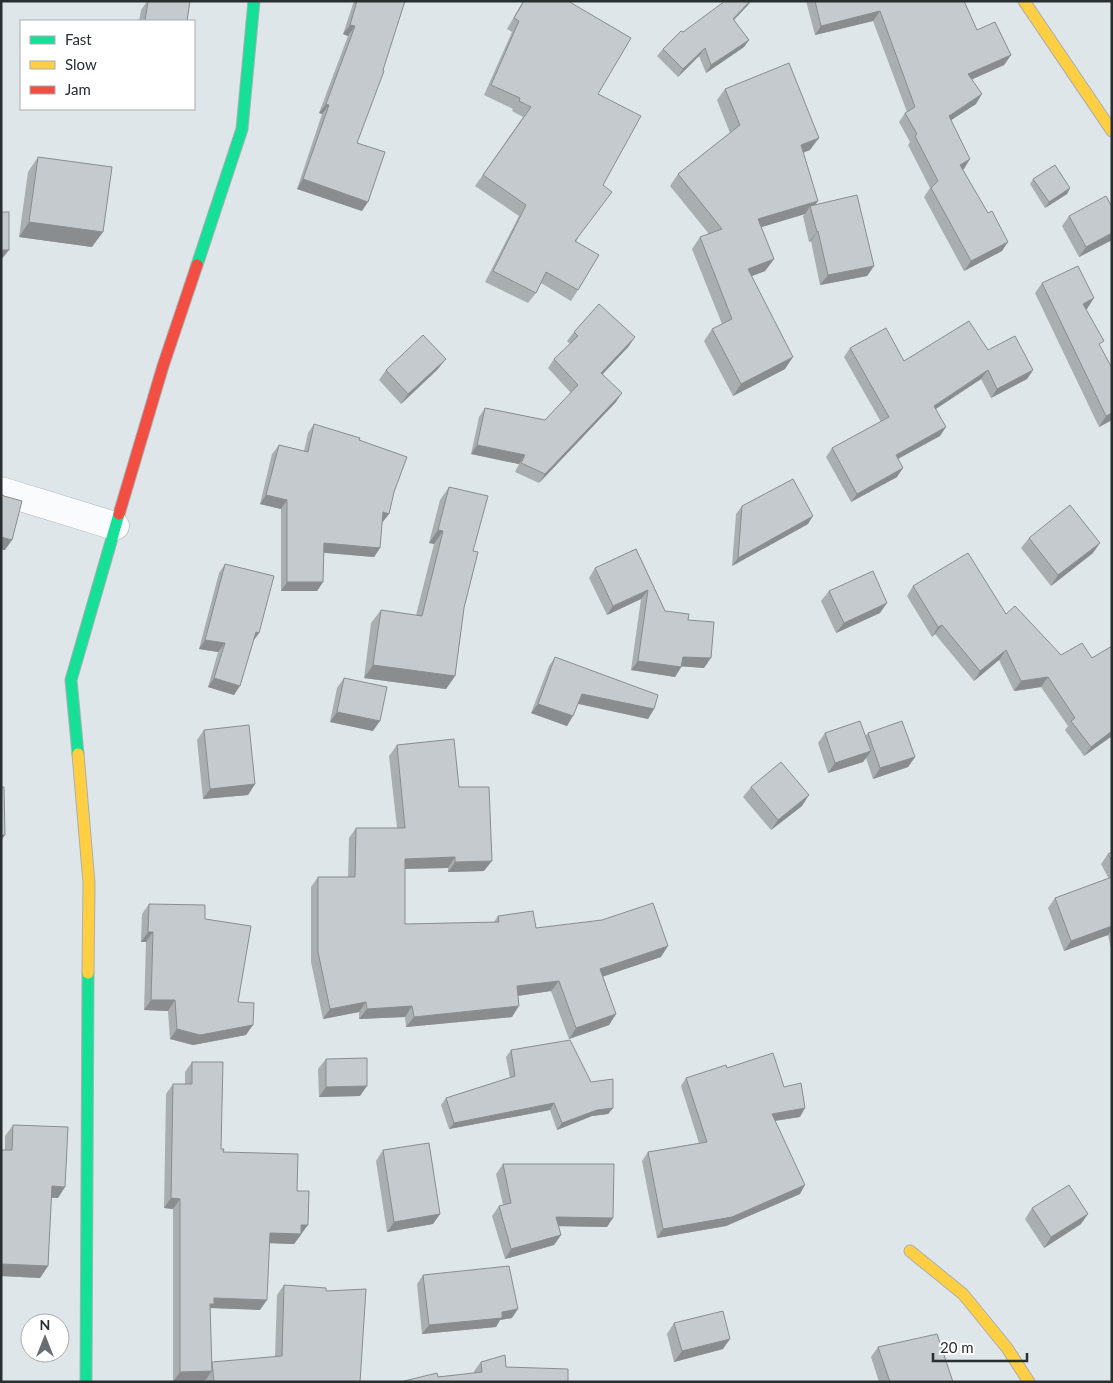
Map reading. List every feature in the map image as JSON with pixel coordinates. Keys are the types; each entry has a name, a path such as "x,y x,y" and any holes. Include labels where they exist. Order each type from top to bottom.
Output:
{"street":[{"path":"86,1382 89,883 71,680 163,366 242,130 254,1"},
{"path":"1024,1 1112,131"},
{"path":"1,491 115,526"},
{"path":"910,1251 963,1294 1007,1348 1028,1382"}],"building":[{"path":"148,1 190,1 187,20 145,20"},
{"path":"357,1 405,1 384,71 357,143 385,152 368,202 303,179 329,105 326,104 355,26 350,25"},
{"path":"524,1 568,1 631,38 598,94 641,116 603,185 612,192 575,241 599,255 578,290 546,272 536,293 493,271 526,205 483,175 531,107 519,101 520,98 491,85 519,21 514,18"},
{"path":"725,1 750,1 733,19 749,40 711,65 705,48 683,69 663,49 681,31 683,32"},
{"path":"815,1 964,1 977,30 995,22 1011,55 968,74 982,94 949,116 970,159 960,165 988,213 992,211 1008,242 971,261 931,188 938,181 915,136 917,134 905,113 915,107 880,11 821,26"},
{"path":"789,63 819,138 801,145 818,201 758,219 774,259 748,269 793,357 741,384 712,329 732,319 700,237 722,229 678,174 740,125 725,89"},
{"path":"38,157 112,167 103,232 29,222"},
{"path":"1055,165 1070,188 1049,202 1033,179"},
{"path":"857,195 874,266 828,275 810,206"},
{"path":"1106,196 1112,207 1112,233 1086,247 1069,216"},
{"path":"1,212 9,212 9,250 1,250"},
{"path":"1078,266 1094,298 1083,304 1104,341 1099,344 1112,368 1112,413 1106,416 1042,283"},
{"path":"599,304 635,337 601,373 622,393 545,474 521,463 525,455 477,445 485,408 545,420 578,385 554,359 578,336 574,332"},
{"path":"969,321 988,350 1015,336 1033,370 997,389 988,370 934,406 946,427 896,455 903,468 857,494 832,448 889,417 850,348 886,328 904,361"},
{"path":"423,335 446,359 408,394 386,370"},
{"path":"314,424 360,438 359,440 407,457 394,492 389,514 383,512 380,548 324,543 323,582 287,582 287,500 266,495 279,445 308,452"},
{"path":"793,479 813,516 738,558 742,506"},
{"path":"449,487 488,496 473,551 478,552 464,608 455,676 373,665 381,610 422,616 443,531 438,530"},
{"path":"1,494 22,501 12,540 1,537"},
{"path":"1070,505 1100,543 1058,575 1029,538"},
{"path":"636,549 665,611 689,614 688,620 714,622 711,658 683,657 681,667 638,661 648,590 613,606 595,568"},
{"path":"968,553 1006,614 1015,606 1061,655 1082,643 1092,658 1112,646 1112,731 1091,747 1071,721 1075,718 1048,677 1021,681 1006,650 980,671 942,625 938,627 913,586"},
{"path":"225,564 274,576 259,633 256,632 240,686 214,678 225,643 205,640"},
{"path":"873,571 887,603 844,623 829,591"},
{"path":"555,657 658,695 654,709 582,694 573,716 538,704"},
{"path":"344,678 387,687 380,721 337,712"},
{"path":"860,721 871,751 835,763 825,733"},
{"path":"902,721 915,757 880,768 868,733"},
{"path":"249,725 255,784 210,789 204,730"},
{"path":"454,739 459,787 489,787 492,861 455,862 455,857 405,859 405,924 499,922 498,916 533,911 536,928 602,920 653,903 668,946 600,969 616,1014 576,1028 559,981 517,986 519,1006 414,1017 412,1006 367,1009 366,1002 330,1009 318,952 318,877 355,877 356,828 405,828 397,745"},
{"path":"781,762 809,795 778,820 751,787"},
{"path":"1,787 4,787 5,835 1,835"},
{"path":"1112,852 1112,861 1108,854"},
{"path":"1112,877 1112,926 1071,941 1055,898"},
{"path":"149,904 205,905 205,919 251,926 238,1002 254,1003 253,1025 200,1035 177,1029 175,1000 151,1000 153,932 148,932"},
{"path":"570,1040 591,1082 613,1079 613,1108 597,1110 562,1123 554,1103 454,1123 446,1098 515,1076 511,1050"},
{"path":"773,1053 784,1087 801,1083 805,1108 772,1114 805,1185 732,1217 663,1229 648,1152 707,1142 686,1078 726,1065 727,1068"},
{"path":"367,1058 367,1086 326,1087 326,1059"},
{"path":"192,1062 223,1062 221,1149 224,1149 223,1152 298,1154 297,1191 309,1191 308,1225 301,1225 301,1234 270,1233 267,1300 214,1298 214,1304 210,1304 212,1371 180,1372 180,1199 171,1198 173,1084 192,1084"},
{"path":"13,1125 68,1127 65,1187 52,1186 48,1266 1,1264 1,1150 12,1150"},
{"path":"429,1143 440,1214 394,1222 383,1150"},
{"path":"503,1164 614,1164 613,1218 556,1217 561,1235 511,1249 499,1206 511,1203"},
{"path":"1069,1185 1088,1214 1051,1237 1032,1208"},
{"path":"509,1266 518,1309 502,1312 502,1318 429,1325 423,1275"},
{"path":"284,1285 326,1288 326,1291 366,1289 360,1382 214,1382 212,1362 282,1356"},
{"path":"723,1311 730,1339 682,1351 674,1323"},
{"path":"937,1334 953,1382 890,1382 878,1347"},
{"path":"505,1355 506,1367 568,1369 568,1382 400,1382 437,1373 438,1377 482,1372 481,1362"}],"traffic: fast":[{"path":"197,265 242,129 254,1"},
{"path":"78,754 71,680 119,514"},
{"path":"86,1382 88,973"}],"traffic: slow":[{"path":"1024,1 1112,131"},
{"path":"78,754 89,883 88,973"},
{"path":"910,1251 963,1294 1007,1348 1029,1382"}],"traffic: jam":[{"path":"119,514 163,366 197,265"}]}
